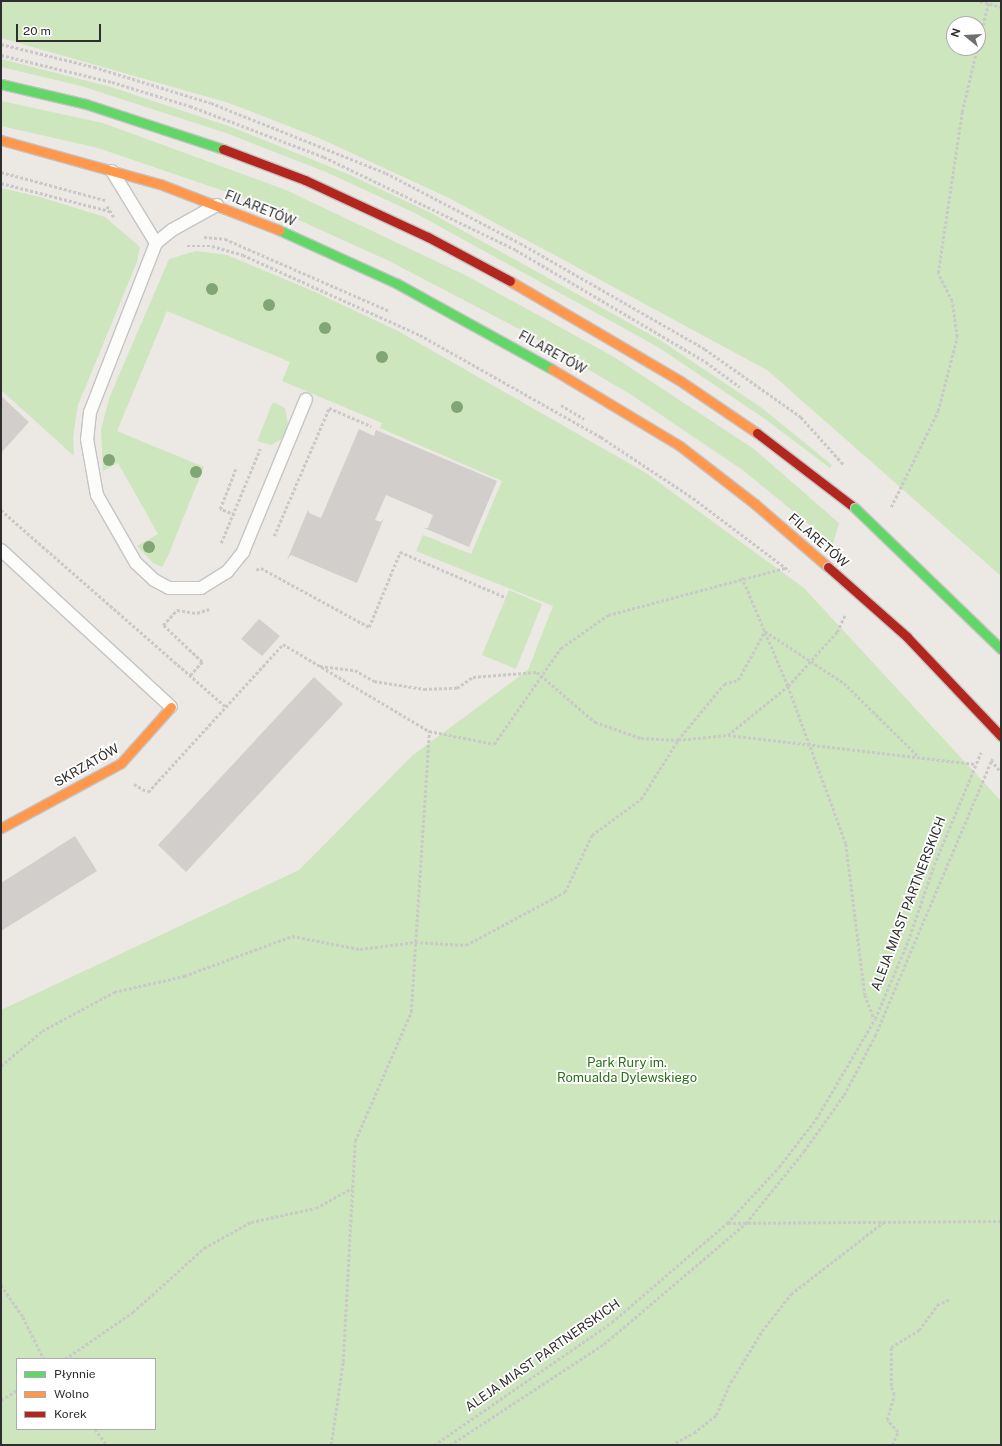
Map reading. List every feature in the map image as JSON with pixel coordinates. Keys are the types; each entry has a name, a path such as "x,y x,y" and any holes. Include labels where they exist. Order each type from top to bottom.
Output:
{"main road":[{"path":"1,84 86,104 183,134 305,180 428,237 521,287 679,380 753,430 855,508 1001,649"},
{"name":"FILARETÓW","path":"1,140 110,168 217,205 320,247 396,283 591,390 718,474 828,567 907,637 1001,736"},
{"name":"SKRZATÓW","path":"1,828 111,769 132,753 171,707"}],"lane":[{"path":"110,168 156,243"},
{"path":"217,205 172,230 156,243 93,406 87,439 90,470 97,495 136,563 154,580 169,588 201,588 227,572 243,552 306,399"},
{"path":"1,550 171,707"}],"path":[{"path":"980,1 989,2 1001,7"},
{"path":"985,16 989,2"},
{"path":"888,515 938,411 957,337 952,301 938,274 962,112 975,56"},
{"path":"1,172 67,188 106,201 109,211 116,220"},
{"path":"1,183 143,221"},
{"path":"172,230 225,239 396,314"},
{"path":"156,243 175,247 212,246 243,255 420,335 600,437 693,498 785,568 797,575"},
{"path":"557,403 590,422"},
{"path":"273,539 329,408 371,426"},
{"path":"219,549 260,450"},
{"path":"222,503 236,468"},
{"path":"1,510 225,706"},
{"path":"765,546 796,570"},
{"path":"261,568 369,627 400,552 506,597"},
{"path":"254,572 261,568 264,561"},
{"path":"111,769 148,792 282,644 429,731 494,744 561,648 608,615 742,577 785,568"},
{"path":"742,577 788,686 808,745 846,844 865,995 875,1019"},
{"path":"190,675 202,662 163,626 177,610 197,613 214,605"},
{"path":"728,735 788,686 837,632 847,610"},
{"path":"765,631 810,662 844,682 919,757"},
{"path":"1,1066 42,1031 114,992 184,976 292,936 360,950 415,942 466,945 565,892 592,835 641,799 678,740 724,684 738,680 765,631"},
{"path":"320,666 355,670 374,681 424,689 457,688 473,677 505,676 522,671 537,672 595,722 640,738 678,740 728,735 975,764"},
{"path":"331,1445 343,1362 355,1142 411,1012 429,731"},
{"name":"ALEJA MIAST PARTNERSKICH","path":"434,1445 612,1322 727,1223 779,1168 816,1119 875,1019 908,941 934,865 975,764 985,744"},
{"path":"450,1445 604,1344 746,1223 804,1151 844,1094 910,959 939,881 995,753"},
{"path":"66,1358 133,1312 204,1248 251,1222 316,1208 353,1187"},
{"path":"671,1445 694,1433 716,1415 731,1382 762,1331 791,1294 885,1220"},
{"path":"727,1223 885,1220 1001,1221"},
{"path":"1,1285 22,1317 43,1358"},
{"path":"892,1445 898,1432 888,1420 894,1395 890,1386 891,1347 919,1330 937,1305 950,1299"},
{"path":"1,1400 16,1391"},
{"path":"96,1430 108,1445"}],"green space":[{"path":"1,1 1001,1 1001,576 767,370 449,198 319,138 229,103 1,38"},
{"path":"1,59 111,87 234,128 348,174 431,213 660,340 762,408 832,465 830,468 765,419 658,347 417,214 326,172 226,133 81,86 1,67"},
{"path":"1,101 103,123 286,190 467,276 614,357 754,449 839,523 833,544 744,471 630,394 523,331 389,261 268,206 98,148 1,126"},
{"path":"1,188 40,197 105,217 140,247 137,262 78,405 73,437 74,456 1,390"},
{"name":"Park Rury im. Romualda Dylewskiego","path":"196,251 227,255 313,291 398,331 646,473 804,588 1001,801 1001,1445 1,1445 1,1010 299,870 413,755 528,670 553,606 416,551 423,535 471,554 502,481 380,428 382,423 282,381 290,362 167,311 117,431 204,467 167,558 162,567 153,563 137,546 158,534 118,463 103,471 101,429 110,396 169,259"},
{"path":"273,402 285,408 288,425 282,439 271,445 257,441"},
{"path":"509,590 542,604 516,669 482,655"}],"building":[{"path":"1,396 29,422 1,453"},
{"path":"359,429 374,436 376,430 497,481 469,547 424,528 428,528 433,515 386,495 375,520 381,522 384,518 357,583 291,555 287,560 308,510 309,513 321,518"},
{"path":"259,619 280,636 262,656 241,639"},
{"path":"314,677 343,704 186,872 158,845"},
{"path":"75,836 97,871 1,931 1,883"}],"traffic: fast":[{"path":"1,84 86,104 223,149"},
{"path":"279,230 396,283 552,369"},
{"path":"855,508 1001,649"}],"traffic: slow":[{"path":"1,140 160,184 279,230"},
{"path":"510,281 679,380 757,433"},
{"path":"552,369 680,446 755,504 828,567"},
{"path":"1,828 121,763 171,707"}],"traffic: jam":[{"path":"223,149 305,180 428,237 510,281"},
{"path":"757,433 855,508"},
{"path":"828,567 907,637 1001,736"}]}
